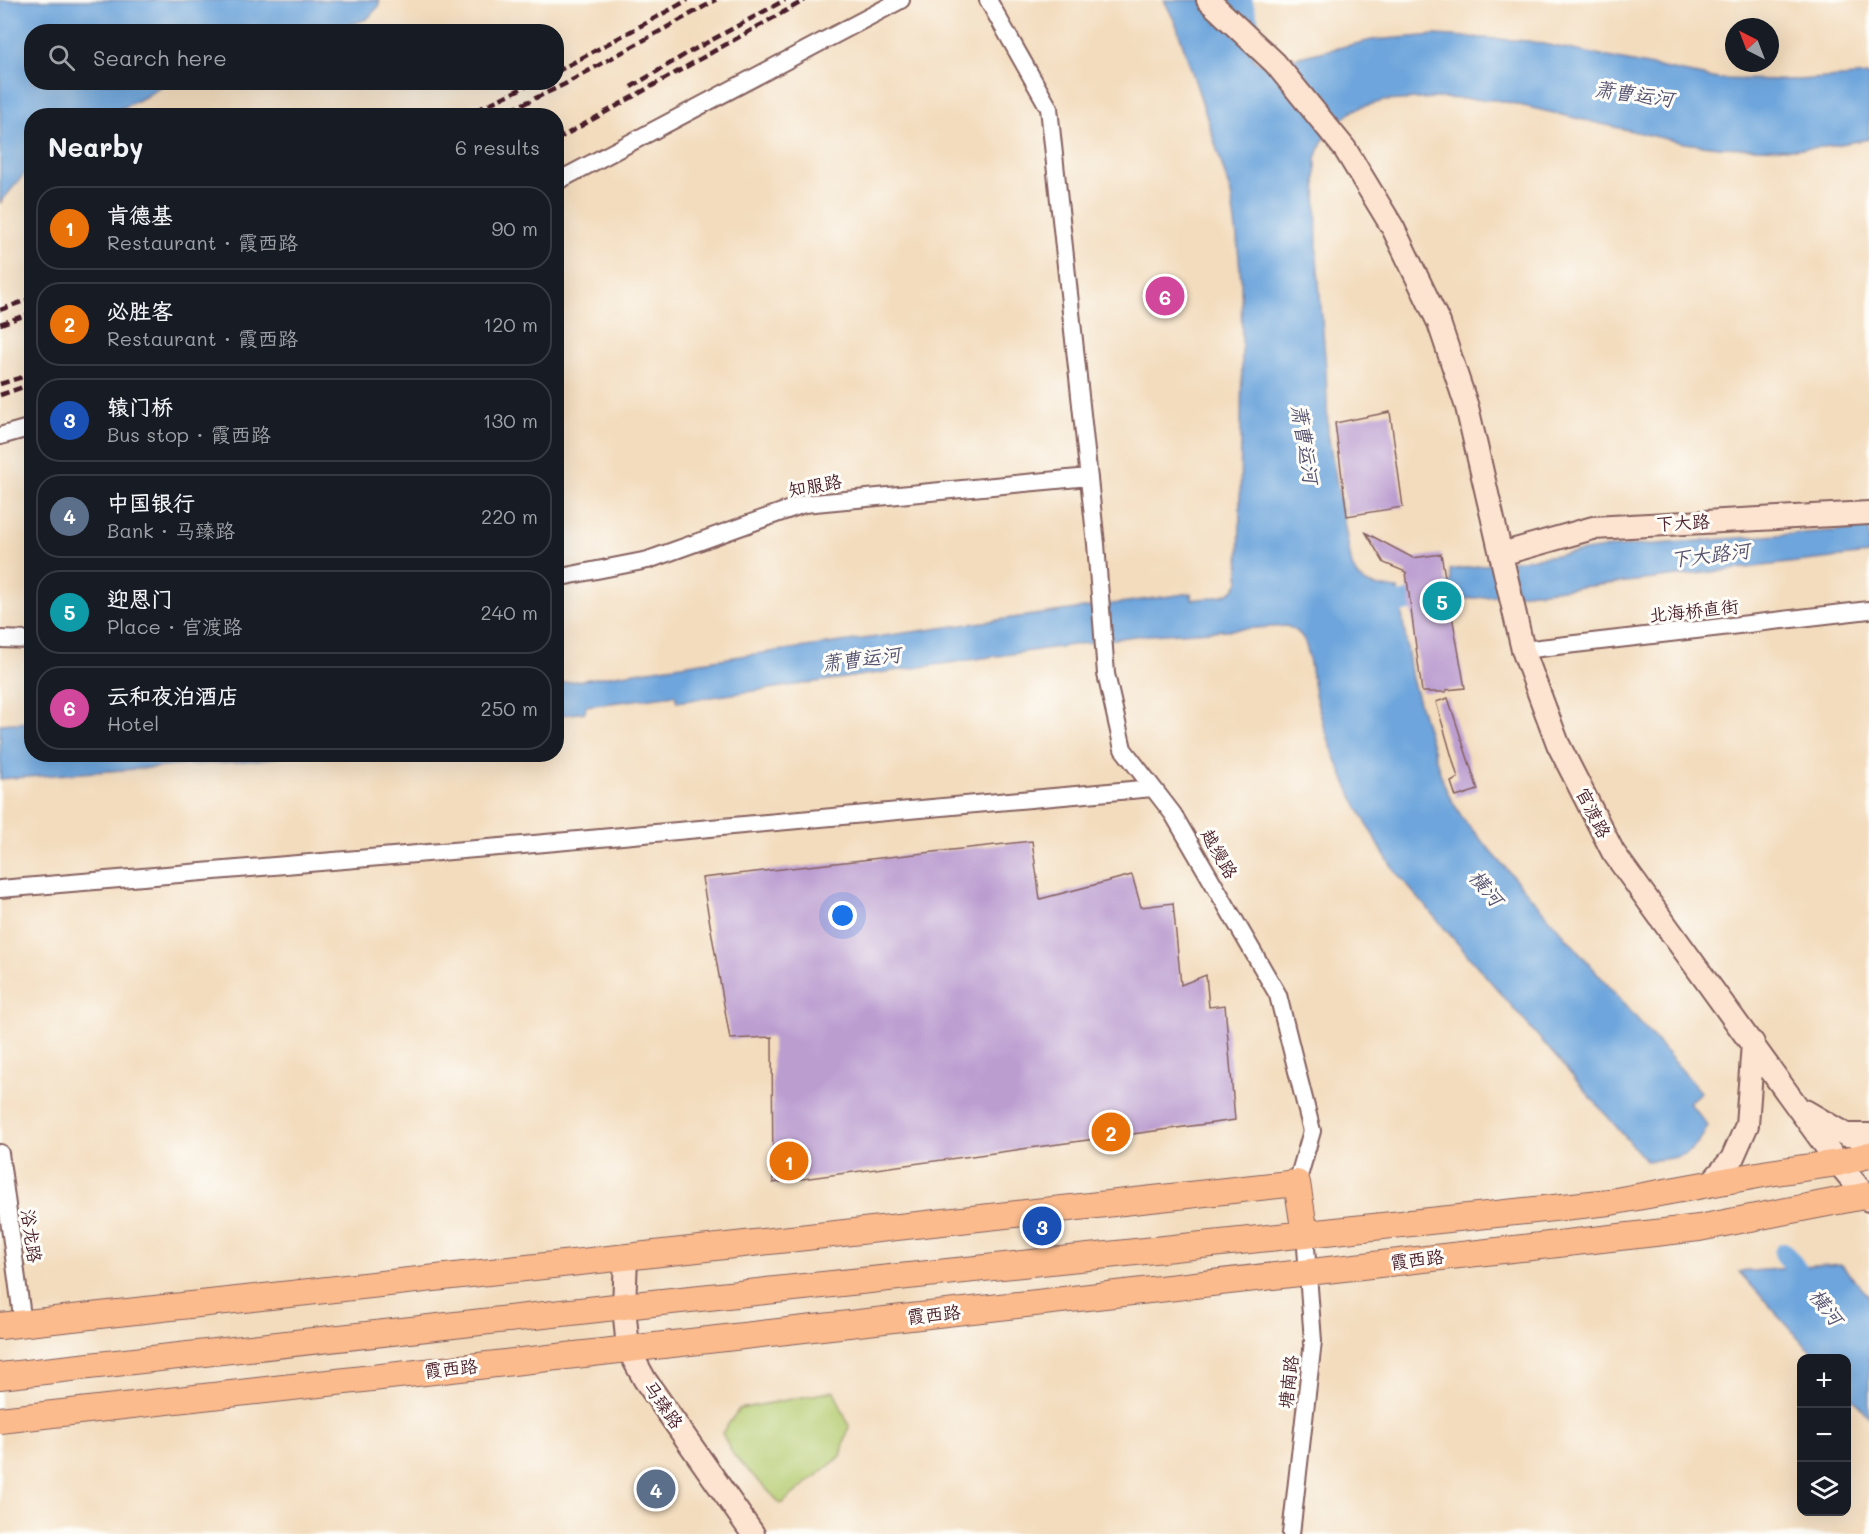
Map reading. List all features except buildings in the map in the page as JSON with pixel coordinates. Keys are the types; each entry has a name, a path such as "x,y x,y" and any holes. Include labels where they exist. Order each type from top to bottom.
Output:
{"main road":[{"name":"霞西路","path":"0,1376 624,1306 1610,1202 1838,1163 1869,1155"},
{"path":"11,1325 1297,1183 1305,1234"},
{"name":"霞西路","path":"0,1420 1699,1228 1868,1197"}],"street":[{"path":"564,178 901,0"},
{"name":"越缦路","path":"988,0 1049,108 1096,544 1106,674 1123,749 1173,814 1278,995 1312,1131 1297,1183"},
{"name":"官渡路","path":"1208,0 1275,63 1345,149 1393,228 1439,323 1467,407 1523,650 1558,744 1613,852 1838,1163 1868,1197"},
{"path":"0,436 24,429"},
{"name":"知服路","path":"564,576 648,560 804,504 1089,477"},
{"name":"下大路","path":"1501,554 1593,528 1869,513"},
{"name":"北海桥直街","path":"1523,650 1869,610"},
{"path":"0,639 24,640"},
{"path":"0,889 1153,788"},
{"path":"1709,1185 1732,1159 1747,1125 1753,1044"},
{"path":"1798,1107 1846,1135 1869,1135"},
{"name":"浴龙路","path":"0,1153 11,1325"},
{"name":"塘南路","path":"1291,1534 1313,1341 1305,1234"},
{"name":"马臻路","path":"626,1257 624,1306 628,1349 645,1380 753,1534"}],"green space":[{"path":"834,1391 849,1426 841,1456 781,1504 734,1456 722,1433 739,1409"}],"water":[{"path":"0,0 379,0 379,6 367,19 352,24 24,24 24,90 156,90 122,108 24,108 24,174 0,203"},
{"name":"萧曹运河","path":"1164,0 1236,0 1251,55 1255,61 1265,65 1372,40 1436,35 1528,41 1718,79 1798,80 1869,75 1869,139 1824,147 1790,149 1719,147 1684,143 1497,100 1436,98 1383,101 1356,109 1336,124 1323,140 1316,158 1317,257 1326,369 1328,434 1352,566 1360,579 1371,585 1398,589 1412,679 1442,779 1463,819 1701,1092 1689,1102 1708,1126 1696,1145 1684,1154 1646,1161 1394,870 1369,829 1338,766 1316,698 1306,645 1300,635 1289,627 1135,636 677,702 675,695 586,706 585,712 564,715 564,683 1191,593 1192,600 1226,594 1236,587 1239,581 1242,352 1241,280 1237,237 1231,194 1176,24"},
{"name":"下大路河","path":"1869,528 1869,554 1453,600 1450,570 1605,548"},
{"path":"24,722 24,762 232,762 0,779 0,724"},
{"path":"1840,1264 1869,1296 1869,1417 1851,1397 1851,1354 1813,1354 1739,1272"}],"waterway":[{"path":"1242,0 1256,46"},
{"path":"1375,608 1462,590"},
{"name":"横河","path":"1784,1253 1810,1286"}],"railway":[{"path":"564,68 688,0"},
{"path":"564,84 716,0"},
{"path":"631,87 785,0"},
{"path":"564,136 805,0"},
{"path":"481,108 518,90"},
{"path":"515,108 552,90"},
{"path":"0,310 24,301"},
{"path":"0,324 24,316"},
{"path":"0,384 24,376"},
{"path":"0,395 24,387"}],"place":[{"name":"云和夜泊酒店","path":"1165,296"},
{"name":"迎恩门","path":"1442,601"},
{"name":"必胜客","path":"1111,1132"},
{"name":"肯德基","path":"789,1161"},
{"name":"辕门桥","path":"1042,1226"},
{"name":"中国银行","path":"656,1489"}]}
